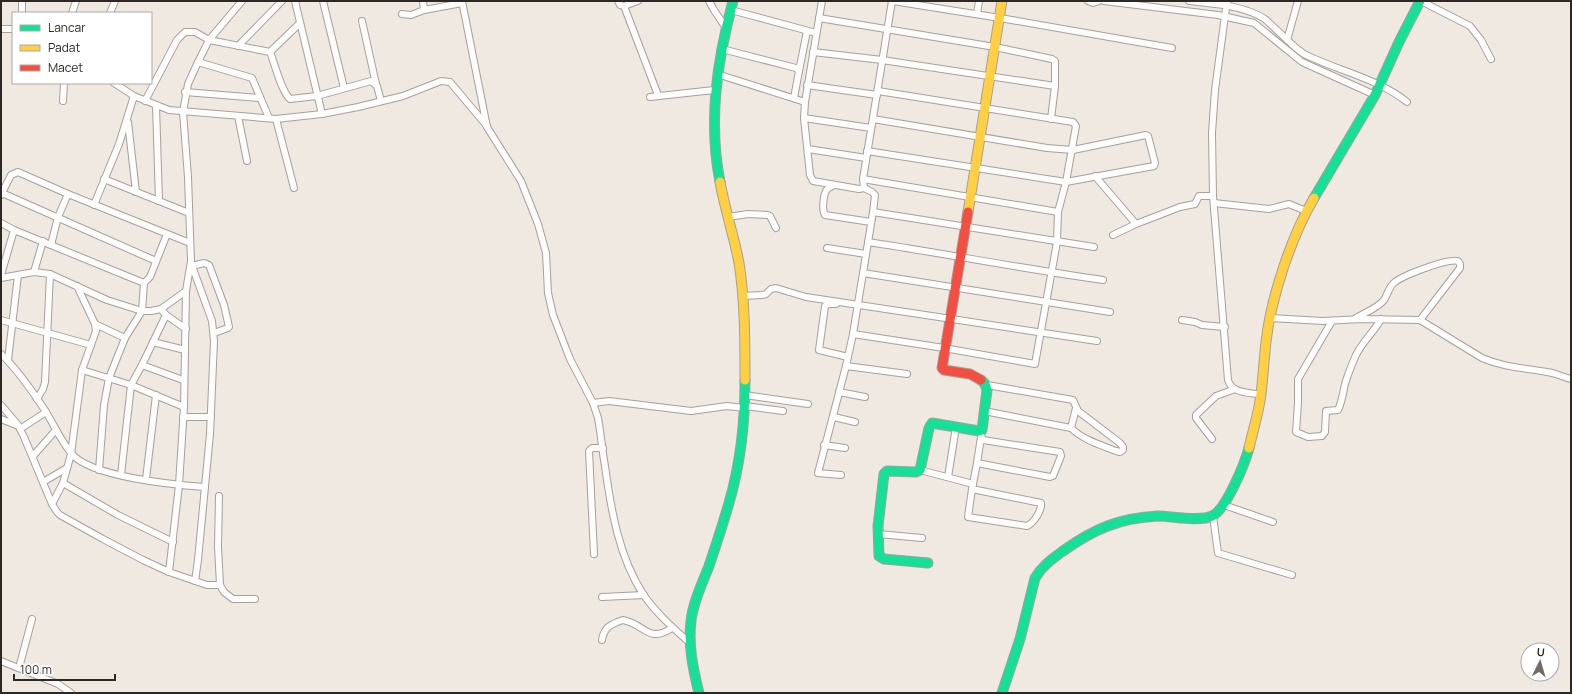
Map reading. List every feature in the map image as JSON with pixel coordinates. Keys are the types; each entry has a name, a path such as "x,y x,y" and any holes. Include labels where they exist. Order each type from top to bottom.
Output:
{"street":[{"path":"22,1 22,12"},
{"path":"72,12 76,1"},
{"path":"110,12 115,1"},
{"path":"169,572 179,485 184,407 183,380 186,328 186,291 191,264 183,112 185,92 198,62 210,40 242,1"},
{"path":"238,46 282,1"},
{"path":"295,1 322,114"},
{"path":"323,1 344,88"},
{"path":"423,1 424,10"},
{"path":"618,1 620,5 624,6 658,95"},
{"path":"624,6 638,1"},
{"path":"709,1 726,28"},
{"path":"699,693 690,643 693,610 736,482 745,407 745,357 740,272 735,242 720,189 713,116 714,90 726,28 733,1"},
{"path":"822,1 807,85 804,118 811,179 834,185 858,189 864,188 875,195 853,334 834,417 824,445 818,473 841,475"},
{"path":"864,188 863,179 867,150 892,1 1172,48"},
{"path":"976,14 979,1"},
{"path":"1002,1 944,348 942,368 944,370 977,376 986,385 1073,400 1076,403 1076,408 1070,428"},
{"path":"1088,1 1093,3 1099,1"},
{"path":"1104,1 1225,16 1254,23 1302,62 1375,95"},
{"path":"1189,1 1227,3 1259,15 1296,48 1312,58 1380,85 1396,93 1407,102"},
{"path":"1287,40 1298,1"},
{"path":"402,14 411,15 424,10 462,2 487,127"},
{"path":"1002,693 1020,639 1035,578 1039,571 1049,561 1084,536 1097,529 1120,521 1159,516 1195,518 1213,516 1224,505 1246,458 1261,395 1270,318 1286,262 1306,211 1375,95 1419,2 1470,26 1481,40 1491,59"},
{"path":"1227,3 1214,90 1212,133 1214,199 1228,380 1234,389 1261,395"},
{"path":"731,10 816,33"},
{"path":"819,18 994,47 1052,59 1055,61 1051,119"},
{"path":"362,21 381,101"},
{"path":"270,52 300,23"},
{"path":"1,29 12,29"},
{"path":"794,98 807,31"},
{"path":"144,101 182,34 187,32 195,32 210,40 270,52"},
{"path":"722,49 796,68 799,71"},
{"path":"270,52 288,97 294,99 317,96 370,81 377,86"},
{"path":"813,52 882,60 1054,86"},
{"path":"198,62 251,77 269,118"},
{"path":"717,74 805,102"},
{"path":"116,84 144,101 169,110 276,119 322,114 403,96 438,82 450,82 487,127 521,181 528,198 546,253 548,293 553,315 570,359 593,403 600,426 614,517 622,551 632,575 644,595 672,628 690,643"},
{"path":"64,84 64,101"},
{"path":"807,85 985,107 1073,122 1075,124 1073,150 1058,212 1056,242 1036,363 1034,364 853,334"},
{"path":"650,97 714,90"},
{"path":"185,92 260,98"},
{"path":"94,204 119,144 134,96"},
{"path":"156,106 159,201"},
{"path":"238,116 248,161"},
{"path":"804,118 871,128"},
{"path":"128,119 136,192"},
{"path":"276,119 294,188"},
{"path":"867,150 975,166 1066,182 1154,166 1155,161 1148,136 1073,150 1047,148 873,119"},
{"path":"808,149 866,158"},
{"path":"156,261 58,217 2,194 9,177 16,172 190,243"},
{"path":"1095,176 1136,224"},
{"path":"104,178 189,213"},
{"path":"863,179 1058,212"},
{"path":"834,185 826,190 825,193 823,211 825,215 871,222"},
{"path":"51,245 58,217 68,194"},
{"path":"1113,235 1136,224 1180,207 1195,204 1199,196 1269,209 1289,204 1306,211"},
{"path":"873,212 1094,247"},
{"path":"728,217 748,214 770,216 776,228"},
{"path":"1,223 14,230 144,283"},
{"path":"1,275 14,230"},
{"path":"98,470 104,405 109,378 125,338 142,312 144,283 150,277 167,234"},
{"path":"34,272 43,241"},
{"path":"868,242 960,256 1051,273 1103,280"},
{"path":"827,248 866,254"},
{"path":"1353,319 1383,302 1390,288 1398,281 1442,262 1453,260 1458,261 1460,268 1420,320"},
{"path":"191,264 204,263 209,265 224,305 230,327 214,333"},
{"path":"191,264 212,321 214,333 211,417 198,560 194,581"},
{"path":"1,278 34,272 50,274 112,302 142,312 161,309 186,291"},
{"path":"863,273 1110,312"},
{"path":"37,399 45,382 50,274"},
{"path":"8,360 18,275"},
{"path":"52,504 62,483 72,454 82,370 96,331 95,324 77,286"},
{"path":"742,296 762,295 773,289 780,289 801,296 858,306 1041,331 1097,341"},
{"path":"848,357 819,350 825,306 830,304 858,306"},
{"path":"161,309 166,315 186,328"},
{"path":"122,475 131,385 142,366 166,315"},
{"path":"1270,318 1332,321 1353,319 1420,320 1490,362 1514,368 1548,372 1571,379"},
{"path":"1332,321 1298,379 1296,432 1308,437 1322,436 1325,432 1326,411 1338,410 1356,356 1362,344 1373,332 1381,319"},
{"path":"1,320 91,345"},
{"path":"1182,320 1195,322 1202,325 1225,327"},
{"path":"95,324 125,338"},
{"path":"153,342 185,350"},
{"path":"1,354 8,360 37,399 72,454 80,461 98,470 122,475 179,485 205,487"},
{"path":"142,366 183,380"},
{"path":"846,366 907,374"},
{"path":"82,370 131,385 184,407"},
{"path":"928,563 882,558 879,556 878,534 884,472 916,472 920,470 948,477 973,487 1041,503 1041,508 1031,524 1028,526 968,517 973,487 977,463 987,390 986,385"},
{"path":"1212,439 1196,418 1196,415 1216,396 1234,389"},
{"path":"839,392 865,397"},
{"path":"146,479 156,395"},
{"path":"745,395 808,404"},
{"path":"593,403 609,401 624,402 691,411 727,406 783,411"},
{"path":"1,405 19,427 33,456 52,504 60,515 103,540 169,572 211,586 220,585"},
{"path":"984,411 1070,428 1075,433 1091,441 1116,451 1120,452 1123,450 1123,446 1120,443 1076,408"},
{"path":"19,427 46,412"},
{"path":"183,417 211,417"},
{"path":"834,417 855,422"},
{"path":"1,419 19,427"},
{"path":"920,470 930,425 934,423 981,434"},
{"path":"948,477 956,427"},
{"path":"33,456 56,430"},
{"path":"977,463 1050,477 1053,476 1061,456 1060,452 983,440 981,434"},
{"path":"824,445 845,448"},
{"path":"594,554 589,451 592,448 603,448"},
{"path":"43,482 67,468"},
{"path":"62,483 118,515 173,542"},
{"path":"219,496 218,547 220,585 224,592 233,599 255,599"},
{"path":"1224,505 1273,522"},
{"path":"1213,516 1218,553 1292,575"},
{"path":"878,534 922,538"},
{"path":"602,597 644,595"},
{"path":"19,668 32,619"},
{"path":"602,640 605,629 610,625 623,620 649,633 662,634 672,628"},
{"path":"1,661 58,684 71,693"}],"traffic: fast":[{"path":"720,182 716,159 716,91 727,24 733,1"},
{"path":"1314,198 1375,95 1399,42 1420,1"},
{"path":"699,693 690,639 692,614 712,558 737,472 742,442 745,380"},
{"path":"928,563 884,559 879,556 878,526 884,474 887,471 916,472 920,470 929,428 932,423 979,431 982,430 987,390 985,384 981,380"},
{"path":"1002,693 1020,639 1035,578 1044,566 1074,543 1096,531 1119,522 1158,516 1193,519 1212,516 1223,505 1229,496 1244,464 1249,448"}],"traffic: slow":[{"path":"968,212 1002,1"},
{"path":"720,182 737,253 741,277 744,321 745,380"},
{"path":"1249,448 1260,401 1266,342 1272,306 1290,249 1314,198"}],"traffic: jam":[{"path":"968,212 942,368 944,370 970,374 981,380"}]}
